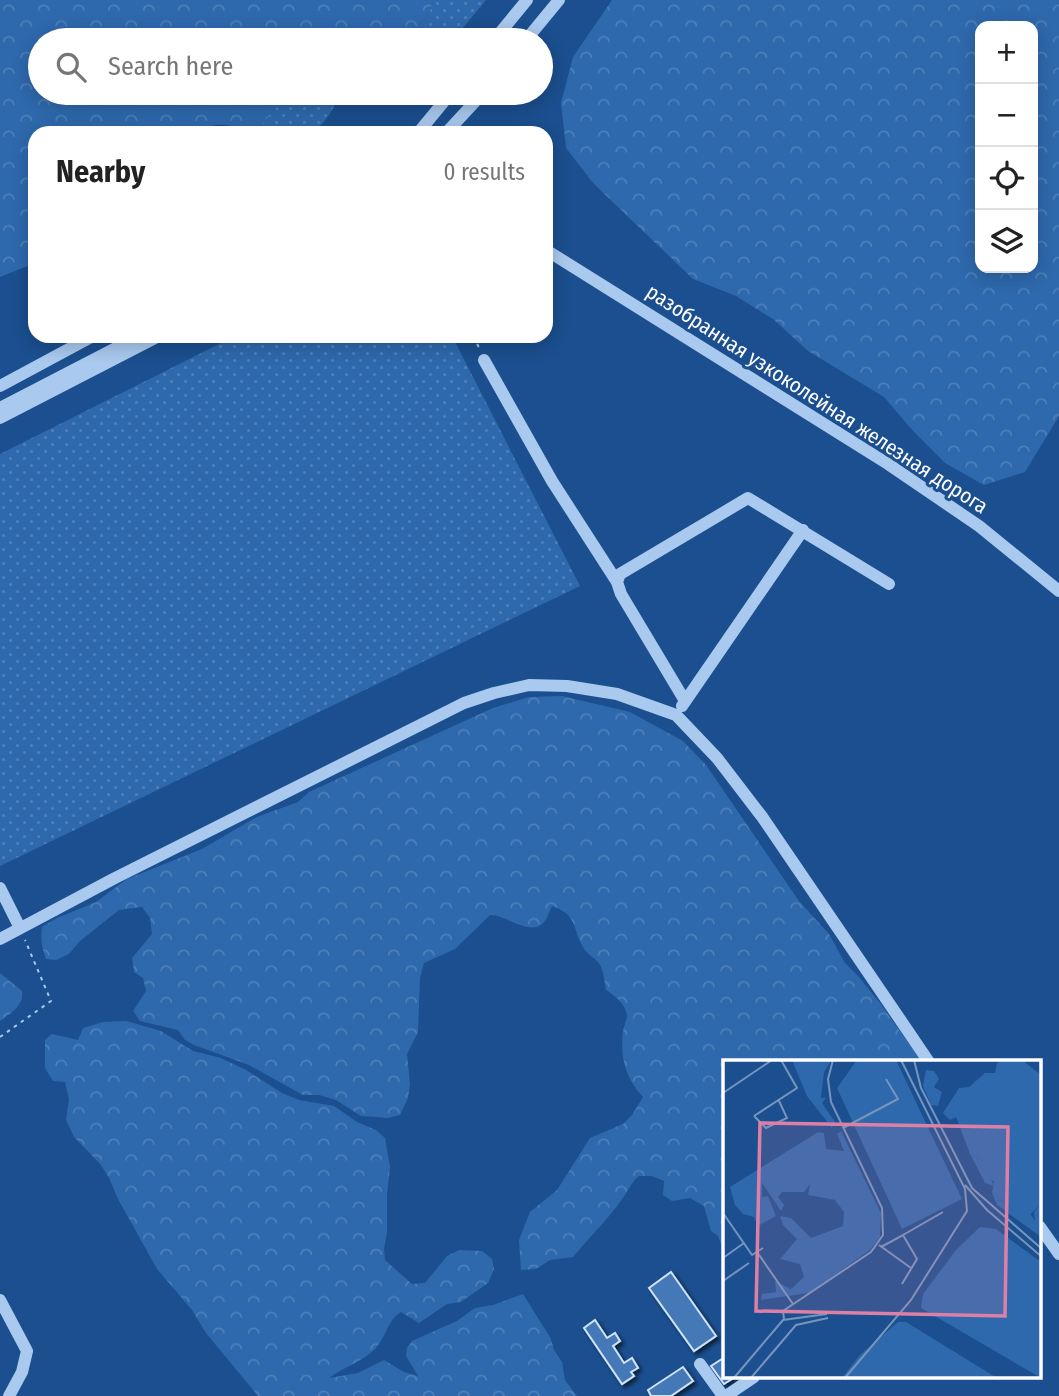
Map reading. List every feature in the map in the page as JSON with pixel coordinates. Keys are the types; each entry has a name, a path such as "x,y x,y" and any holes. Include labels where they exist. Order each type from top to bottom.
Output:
{"street":[{"path":"504,28 527,0"},
{"path":"536,28 559,0"},
{"path":"424,126 441,105"},
{"path":"452,126 472,105"},
{"name":"разобранная узкоколейная железная дорога","path":"553,254 899,471 979,526 1059,591"},
{"path":"0,386 80,343"},
{"path":"0,408 125,343"},
{"path":"0,418 145,343"},
{"path":"484,360 552,481 617,582 621,594 685,701"},
{"path":"617,582 620,574 748,498 889,584"},
{"path":"676,715 803,530"},
{"path":"0,939 464,703 529,685 567,686 617,694 676,715 717,758 763,818 928,1060"},
{"path":"0,888 20,928"},
{"path":"1042,1230 1059,1254"},
{"path":"0,1300 27,1351 22,1372 9,1396"},
{"path":"700,1364 724,1396 752,1378"}],"path":[{"path":"0,1037 51,1001 20,928"}],"green space":[{"path":"0,0 433,0 428,15 413,28 28,28 28,105 278,105 260,126 28,126 28,266 0,277"},
{"path":"433,0 486,0 463,28 412,28 428,15"},
{"path":"612,0 1059,0 1059,416 1025,472 984,485 945,463 884,397 808,351 773,319 736,296 693,279 594,184 566,148 561,103 573,57"},
{"path":"278,105 334,105 319,126 260,126"},
{"path":"221,343 456,343 580,586 0,866 0,454"},
{"path":"562,696 630,712 683,741 706,765 799,901 829,934 845,963 880,1003 921,1060 723,1060 723,1250 718,1236 711,1231 704,1206 690,1198 672,1201 663,1195 664,1181 652,1176 639,1176 611,1214 573,1257 550,1260 536,1269 521,1270 519,1240 530,1212 557,1190 590,1138 623,1124 643,1097 632,1082 623,1058 626,1011 619,1000 606,990 600,965 585,950 571,919 552,906 547,919 532,928 490,915 455,949 424,963 420,978 418,1032 407,1054 410,1084 408,1098 400,1115 388,1118 361,1116 336,1100 319,1095 303,1095 249,1065 194,1045 185,1040 178,1030 140,1021 133,1011 146,991 143,978 134,972 132,958 152,934 150,918 142,907 119,910 80,941 69,954 56,960 46,959 43,951 42,927 96,902 127,879 202,849 257,817 298,802 309,792 493,708 529,697"},
{"path":"0,973 22,991 22,996 16,1009 0,1021"},
{"path":"126,1021 161,1031 193,1051 221,1058 299,1100 334,1106 385,1138 390,1167 385,1260 412,1284 425,1283 447,1256 459,1250 482,1251 492,1259 494,1269 488,1283 461,1302 447,1304 419,1323 401,1312 371,1353 329,1378 358,1373 384,1360 404,1372 418,1376 406,1356 412,1341 457,1321 475,1308 493,1305 523,1294 551,1339 562,1362 565,1380 577,1396 258,1396 157,1269 101,1165 74,1137 66,1120 69,1099 65,1082 53,1081 45,1068 45,1040 52,1034 78,1040 83,1028 103,1022"}],"building":[{"path":"671,1272 716,1336 694,1351 649,1288"},
{"path":"595,1320 607,1338 615,1333 620,1341 613,1346 624,1363 632,1358 638,1368 631,1372 634,1376 622,1384 584,1328"},
{"path":"723,1358 723,1378 733,1378 724,1384 711,1366"},
{"path":"683,1367 693,1381 671,1396 651,1396 648,1390"}]}
